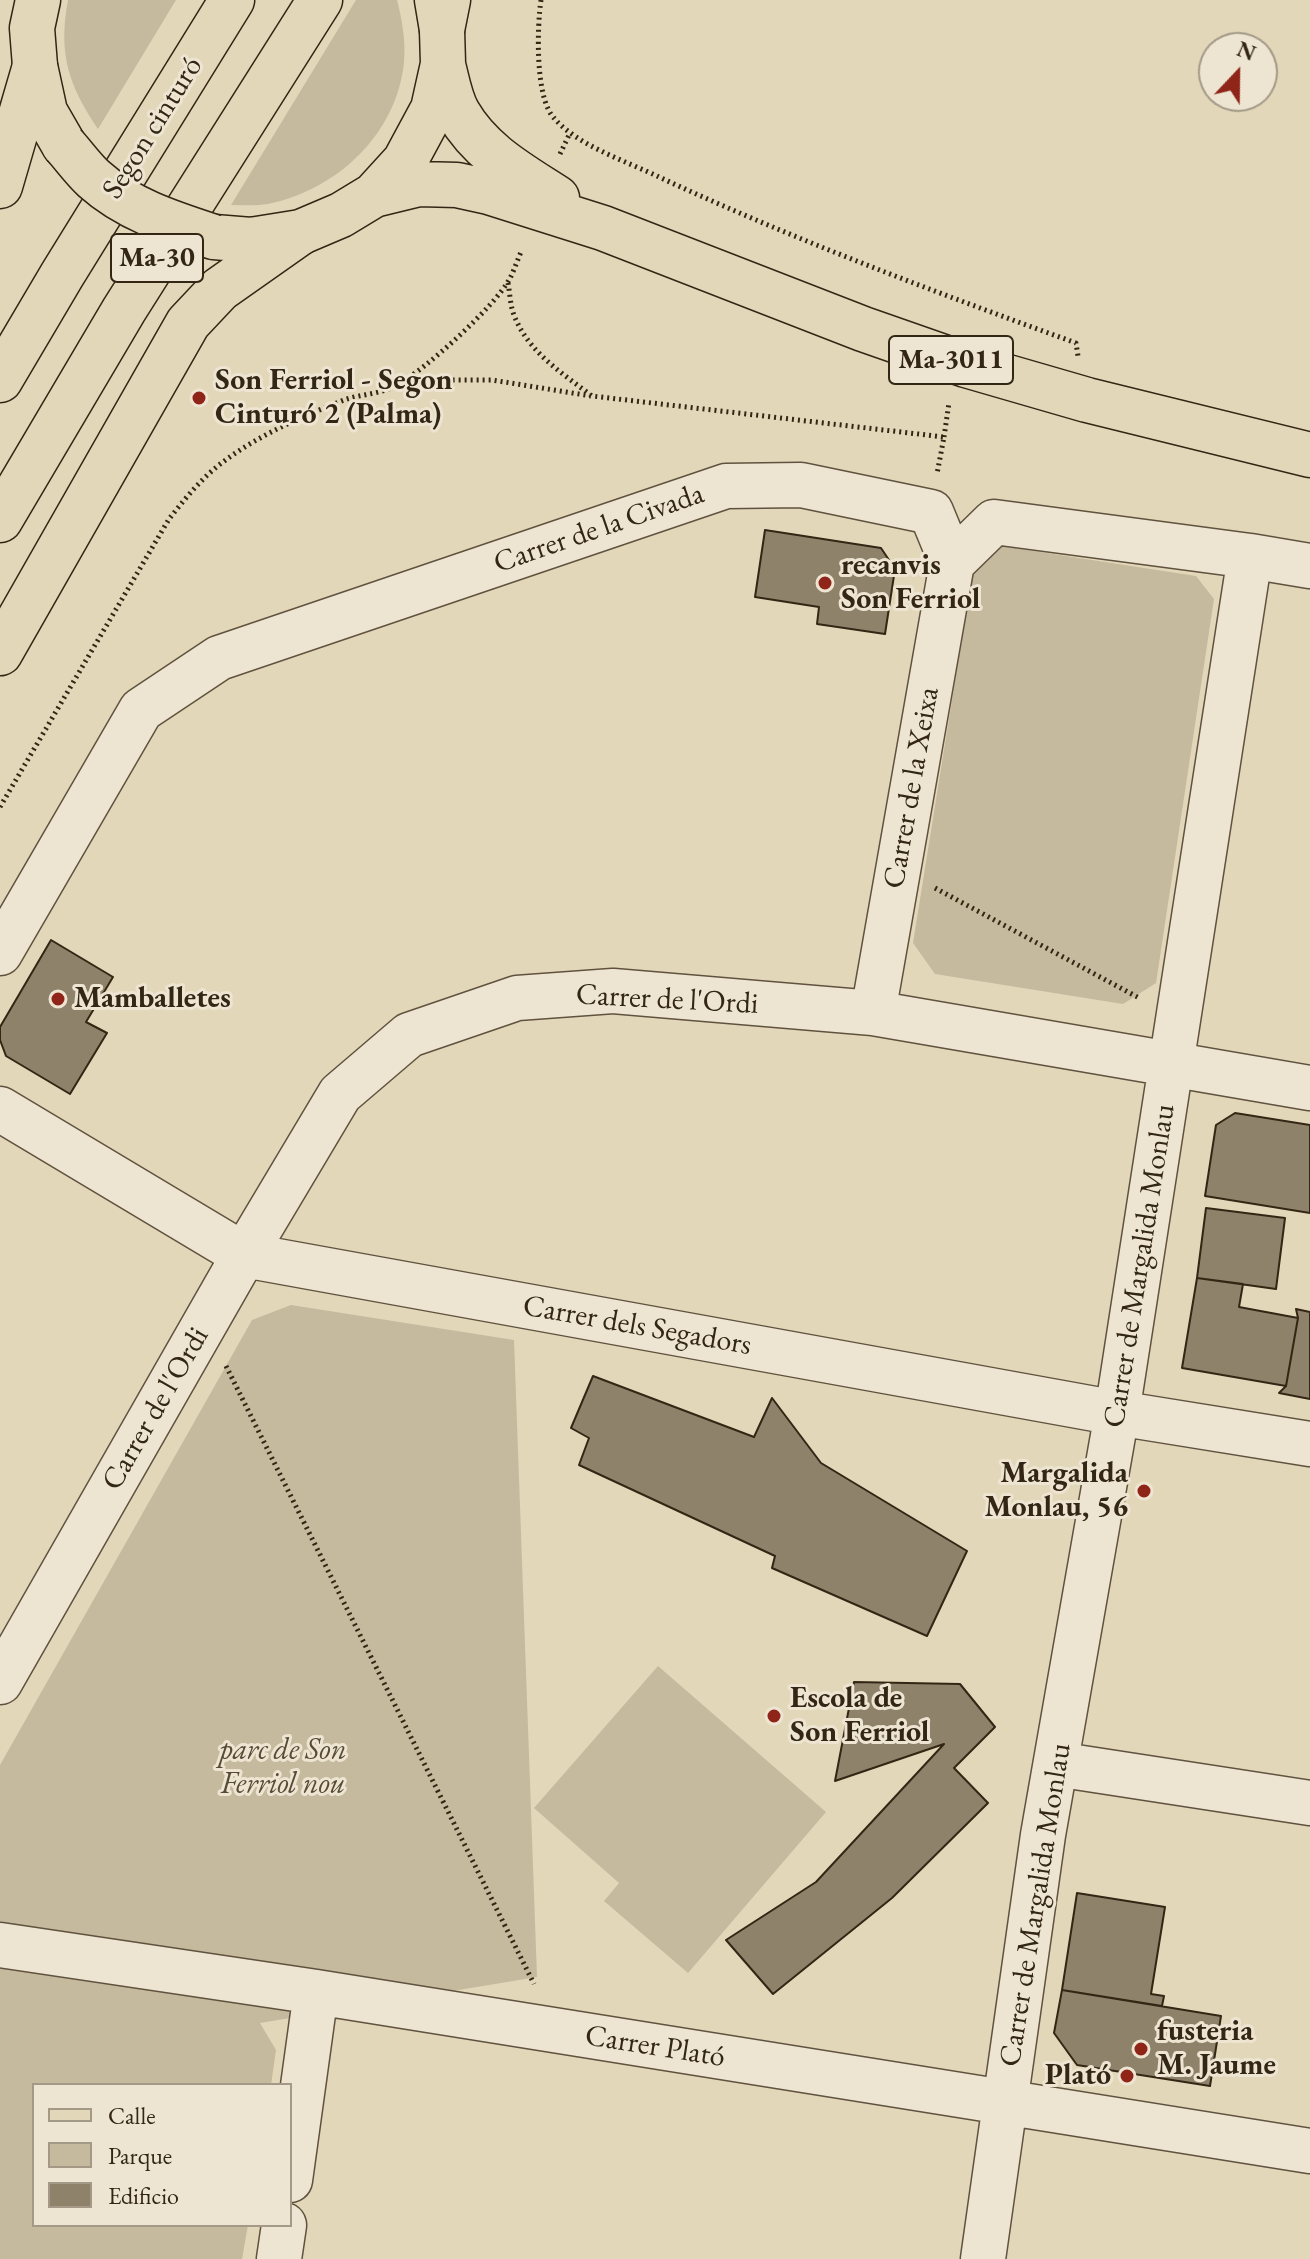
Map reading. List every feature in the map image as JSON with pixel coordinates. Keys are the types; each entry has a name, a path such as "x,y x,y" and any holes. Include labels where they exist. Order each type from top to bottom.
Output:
{"main road":[{"name":"Segon cinturó","path":"0,380 232,0"},
{"name":"Ma-30","path":"0,520 124,310 320,0"},
{"name":"Ma-3011","path":"32,23 45,112 64,145 94,179 161,220 214,237 251,240 301,232 341,215 374,195 419,184 457,185 603,228 863,329 966,365 1087,400 1310,455"},
{"path":"0,186 32,23"},
{"name":"Ma-3011","path":"442,23 457,111 478,143 603,228"},
{"path":"374,195 405,161 433,109 442,23"},
{"path":"0,653 188,323 220,289 301,232"}],"street":[{"name":"Carrer de la Civada","path":"0,953 141,710 219,658 726,486 801,485 931,512"},
{"path":"931,512 952,563 994,522 1310,566"},
{"name":"Carrer de Margalida Monlau","path":"983,2259 1043,1835 1117,1413 1250,556"},
{"name":"Carrer de la Xeixa","path":"873,1013 952,563"},
{"name":"Carrer de l'Ordi","path":"0,1682 244,1255 340,1094 409,1035 517,998 613,991 873,1013 1310,1088"},
{"name":"Carrer dels Segadors","path":"0,1109 244,1255 1117,1413 1310,1444"},
{"path":"1056,1764 1310,1803"},
{"name":"Carrer Plató","path":"0,1945 316,1992 1310,2151"},
{"path":"292,2166 316,1992"},
{"path":"279,2259 284,2227"}],"path":[{"path":"541,0 538,50 544,101 551,116 570,133 700,196 887,275 1076,343 1087,400"},
{"path":"556,162 570,133"},
{"path":"396,386 432,360 479,316 508,282 521,252"},
{"path":"508,282 513,313 527,340 550,364 592,396"},
{"path":"0,807 169,519 191,491 219,465 258,440 307,414 353,397 396,386 448,380 492,380 592,396 944,437 931,512"},
{"path":"898,869 1178,1019"},
{"path":"205,1323 558,2031"}],"green space":[{"path":"68,0 176,0 98,129 79,98 68,68 64,36"},
{"path":"356,0 397,0 403,31 404,62 390,113 359,155 317,186 268,204 231,205"},
{"path":"1001,546 1196,576 1214,599 1156,983 1123,1004 935,974 913,943 973,569"},
{"name":"parc de Son Ferriol nou","path":"291,1305 514,1340 537,1977 260,2023 276,2050 271,2083 32,2083 32,2227 248,2227 242,2259 0,2259 0,1765 252,1320"},
{"path":"658,1666 826,1812 688,1973 604,1901 619,1883 534,1808"}],"building":[{"name":"recanvis Son Ferriol","path":"765,530 881,548 895,569 885,634 817,624 819,607 755,597"},
{"name":"Mamballetes","path":"51,940 113,977 86,1022 107,1033 70,1094 6,1056 0,1040 0,1027"},
{"path":"1235,1113 1310,1125 1310,1213 1205,1196 1216,1125"},
{"path":"1206,1208 1285,1218 1276,1289 1197,1278"},
{"path":"1197,1278 1243,1284 1239,1307 1298,1318 1286,1386 1182,1368"},
{"path":"1296,1309 1310,1312 1310,1399 1279,1393 1286,1386 1298,1318"},
{"path":"593,1376 754,1437 772,1398 821,1463 967,1551 927,1636 772,1568 775,1556 579,1465 589,1438 571,1428"},
{"path":"854,1682 960,1684 995,1727 954,1768 988,1803 892,1898 773,1994 726,1940 816,1882 944,1744 835,1781"},
{"path":"1077,1893 1165,1907 1151,1994 1164,1996 1162,2006 1062,1990"},
{"name":"fusteria M. Jaume","path":"1062,1990 1221,2016 1210,2086 1077,2065 1054,2033"}],"place":[{"name":"Son Ferriol - Segon Cinturó 2 (Palma)","path":"199,398"},
{"name":"recanvis Son Ferriol","path":"825,583"},
{"name":"Mamballetes","path":"58,999"},
{"name":"Margalida Monlau, 56","path":"1144,1491"},
{"name":"Escola de Son Ferriol","path":"774,1716"},
{"name":"fusteria M. Jaume","path":"1141,2049"},
{"name":"Plató","path":"1127,2076"}]}
